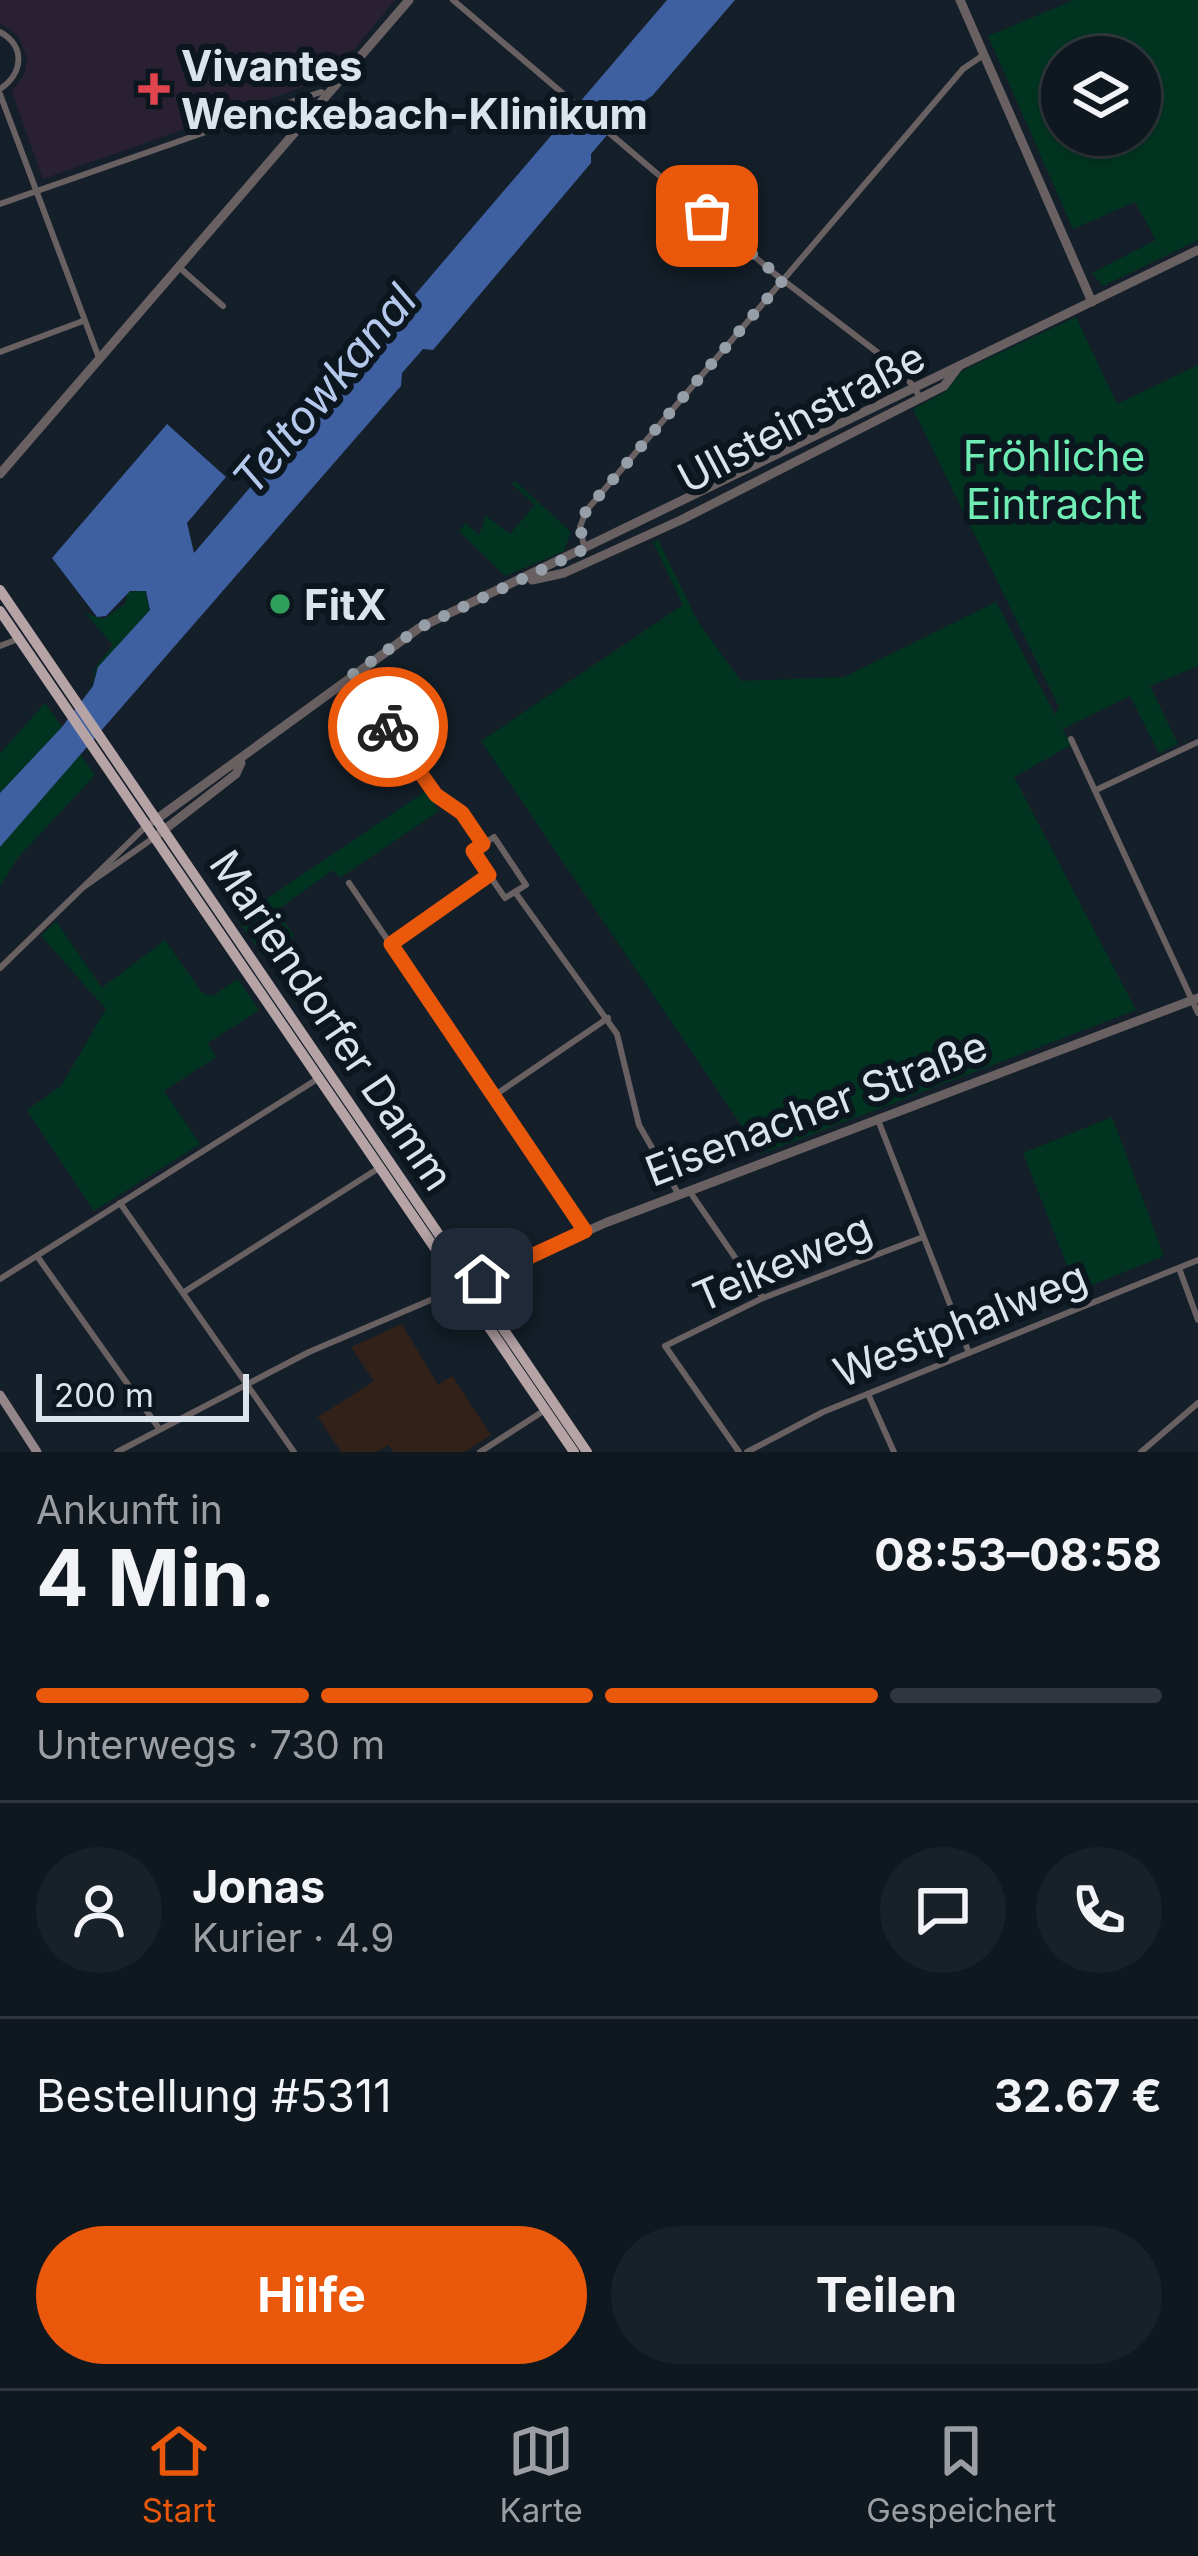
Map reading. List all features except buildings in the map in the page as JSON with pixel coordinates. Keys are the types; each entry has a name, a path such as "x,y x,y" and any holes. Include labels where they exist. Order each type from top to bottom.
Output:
{"main road":[{"path":"0,590 100,747"},
{"path":"0,611 72,707"},
{"name":"Mariendorfer Damm","path":"100,747 161,824 322,1075"},
{"name":"Mariendorfer Damm","path":"100,747 149,832 322,1075 574,1452"},
{"name":"Mariendorfer Damm","path":"465,1286 587,1452"},
{"path":"0,1395 37,1452"}],"street":[{"path":"0,477 409,0"},
{"path":"453,0 914,385 920,397"},
{"path":"960,0 1092,302"},
{"path":"0,32 12,40 19,61 16,75 0,92 82,321 101,361"},
{"path":"591,562 580,527 586,511 963,69 984,56"},
{"path":"0,204 321,92 326,96"},
{"path":"294,101 305,121"},
{"name":"Ullsteinstraße","path":"0,968 76,891 149,832 236,774 241,763 411,633 1198,250"},
{"path":"180,268 223,306"},
{"path":"0,352 82,321"},
{"name":"Ullsteinstraße","path":"518,582 591,562 668,526 944,386 962,362"},
{"path":"882,401 889,413"},
{"name":"Ullsteinstraße","path":"661,514 668,526"},
{"path":"0,646 18,639"},
{"path":"352,675 436,795 462,813 483,844"},
{"path":"1072,739 1198,1013"},
{"path":"1096,790 1198,742"},
{"name":"Ullsteinstraße","path":"76,891 149,832"},
{"path":"494,837 526,884 505,898 473,851 483,844 494,837"},
{"path":"391,944 489,875"},
{"path":"350,883 585,1231"},
{"path":"515,892 608,1018 628,1064 638,1125 763,1298"},
{"name":"Eisenacher Straße","path":"465,1286 585,1231 1195,999"},
{"path":"495,1095 608,1018"},
{"path":"0,1279 322,1075"},
{"path":"878,1120 969,1353"},
{"path":"184,1292 383,1165"},
{"path":"120,1203 294,1452"},
{"name":"Teikeweg","path":"743,1452 665,1346 763,1298 923,1237"},
{"path":"37,1256 158,1427"},
{"name":"Westphalweg","path":"743,1452 868,1394 1198,1260"},
{"path":"1179,1268 1198,1320"},
{"path":"117,1452 248,1382 465,1286"},
{"path":"868,1394 893,1452"},
{"path":"1141,1452 1198,1403"},
{"path":"480,1452 544,1410"}],"shaded area":[{"name":"Vivantes Wenckebach-Klinikum","path":"0,0 395,0 331,77 43,179 12,92 25,73 27,59 19,37 0,23"},
{"path":"402,1324 438,1385 452,1376 491,1435 465,1452 393,1452 388,1445 377,1452 341,1452 318,1417 374,1381 351,1347"}],"green space":[{"path":"1074,0 1198,0 1198,240 1103,286 1092,273 1156,240 1135,202 1073,229 988,36"},
{"name":"Fröhliche Eintracht","path":"1076,317 1117,404 1198,365 1198,666 1150,686 1178,744 1159,753 1130,696 1063,729 1055,715 1059,707 913,409 945,392 962,371"},
{"path":"515,481 571,532 564,551 505,576 459,531 466,523 479,535 486,516 510,534 535,505 512,484"},
{"path":"658,540 698,622 741,681 844,677 996,602 1071,745 1014,777 1136,1010 761,1154 481,741 683,605 653,542"},
{"path":"145,591 150,611 98,667 89,693 96,667 113,645 85,613 104,619 126,603 127,592"},
{"path":"45,703 62,727 0,793 0,754"},
{"path":"80,754 95,775 16,860 0,886 0,847"},
{"path":"426,791 439,811 340,878 333,870 277,910 294,936 264,957 237,919"},
{"path":"56,921 102,988 165,940 203,994 213,996 238,979 259,1010 208,1043 216,1057 164,1091 200,1144 94,1211 27,1110 61,1086 106,1009 41,936"},
{"path":"1112,1117 1164,1256 1077,1291 1023,1153"}],"water":[{"path":"667,0 735,0 652,96 624,115 591,154 591,163 433,350 423,349 402,373 401,386 0,847 0,793 62,727 93,686 98,667 150,610 146,591 130,591 106,616 97,617 52,558 167,424 226,477 187,523 194,553"}],"way so far":[{"path":"388,727 352,675 419,628 585,549 580,527 586,511 783,280 707,216"}],"place":[{"name":"Vivantes Wenckebach-Klinikum","path":"154,89"},
{"name":"FitX","path":"280,604"}],"route":[{"path":"388,727 436,795 462,813 483,844 473,851 489,875 391,944 585,1231 482,1279"}],"water label":[{"name":"Teltowkanal","path":"324,389"}]}
